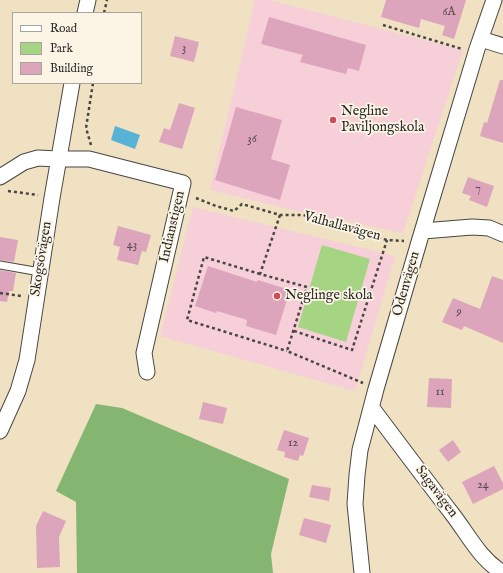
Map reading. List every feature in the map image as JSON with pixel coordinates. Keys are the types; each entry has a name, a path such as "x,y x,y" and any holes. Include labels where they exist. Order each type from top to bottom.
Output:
{"street":[{"path":"85,12 88,0"},
{"name":"Odenvägen","path":"362,573 355,504 360,450 376,389 423,231 494,0"},
{"path":"481,39 503,46"},
{"name":"Skogsövägen","path":"0,431 18,391 27,360 58,159 72,84"},
{"path":"0,177 24,162 38,158 58,159"},
{"name":"Indianstigen","path":"58,159 89,158 183,183 144,353 147,372"},
{"path":"423,231 472,227 489,228 503,234"},
{"name":"Sagavägen","path":"372,408 481,554 494,567 503,573"}],"lane":[{"path":"0,265 40,272"}],"path":[{"path":"104,12 107,0"},
{"path":"383,25 466,51"},
{"path":"7,191 41,196"},
{"name":"Valhallavägen","path":"193,197 234,211 242,204 280,215 307,216 323,223 387,240 405,241"},
{"path":"260,274 280,215"},
{"path":"294,331 352,350 387,240"},
{"path":"287,351 307,287 204,257 187,320 287,351 376,389"},
{"path":"0,293 26,297"}],"shaded area":[{"name":"Negline Paviljongskola","path":"255,0 269,0 463,50 403,233 297,211 210,190"},
{"name":"Neglinge skola","path":"193,207 395,256 355,391 160,336"}],"green space":[{"path":"322,245 370,259 346,342 298,327"},
{"path":"96,404 122,408 289,479 271,554 273,573 77,573 76,502 56,491"}],"water":[{"path":"115,126 140,135 135,149 111,140"}],"building":[{"path":"386,0 466,0 454,39 442,35 445,26 421,19 419,28 381,17"},
{"path":"269,17 366,45 359,71 348,68 346,74 300,62 303,55 261,44"},
{"path":"175,36 199,42 194,62 170,56"},
{"path":"500,80 503,80 503,143 480,136 484,122 487,123"},
{"path":"179,103 195,108 182,149 159,142 164,128 170,130"},
{"path":"236,107 282,120 271,159 290,165 280,200 215,180"},
{"path":"468,177 494,186 487,207 469,200 471,196 462,193"},
{"path":"118,226 151,235 146,252 142,251 138,265 117,260 120,247 113,245"},
{"path":"0,237 18,240 14,262 0,260"},
{"path":"208,266 257,282 258,280 290,290 276,335 246,326 247,320 217,311 216,313 195,306"},
{"path":"0,270 16,273 13,291 9,291 7,302 0,301"},
{"path":"492,276 503,280 503,343 464,326 462,330 442,322 453,298 480,309"},
{"path":"429,378 452,379 451,408 427,407"},
{"path":"203,402 227,408 223,424 199,419"},
{"path":"284,430 309,438 303,456 300,455 298,461 284,457 285,452 277,450"},
{"path":"453,440 461,452 448,462 439,450"},
{"path":"494,466 503,483 503,489 473,504 462,482"},
{"path":"312,485 331,488 329,501 309,497"},
{"path":"43,511 66,521 59,537 60,567 37,568 36,526"},
{"path":"304,518 331,525 326,543 299,535"}],"place":[{"name":"Negline Paviljongskola","path":"333,120"},
{"name":"Neglinge skola","path":"277,296"}]}
